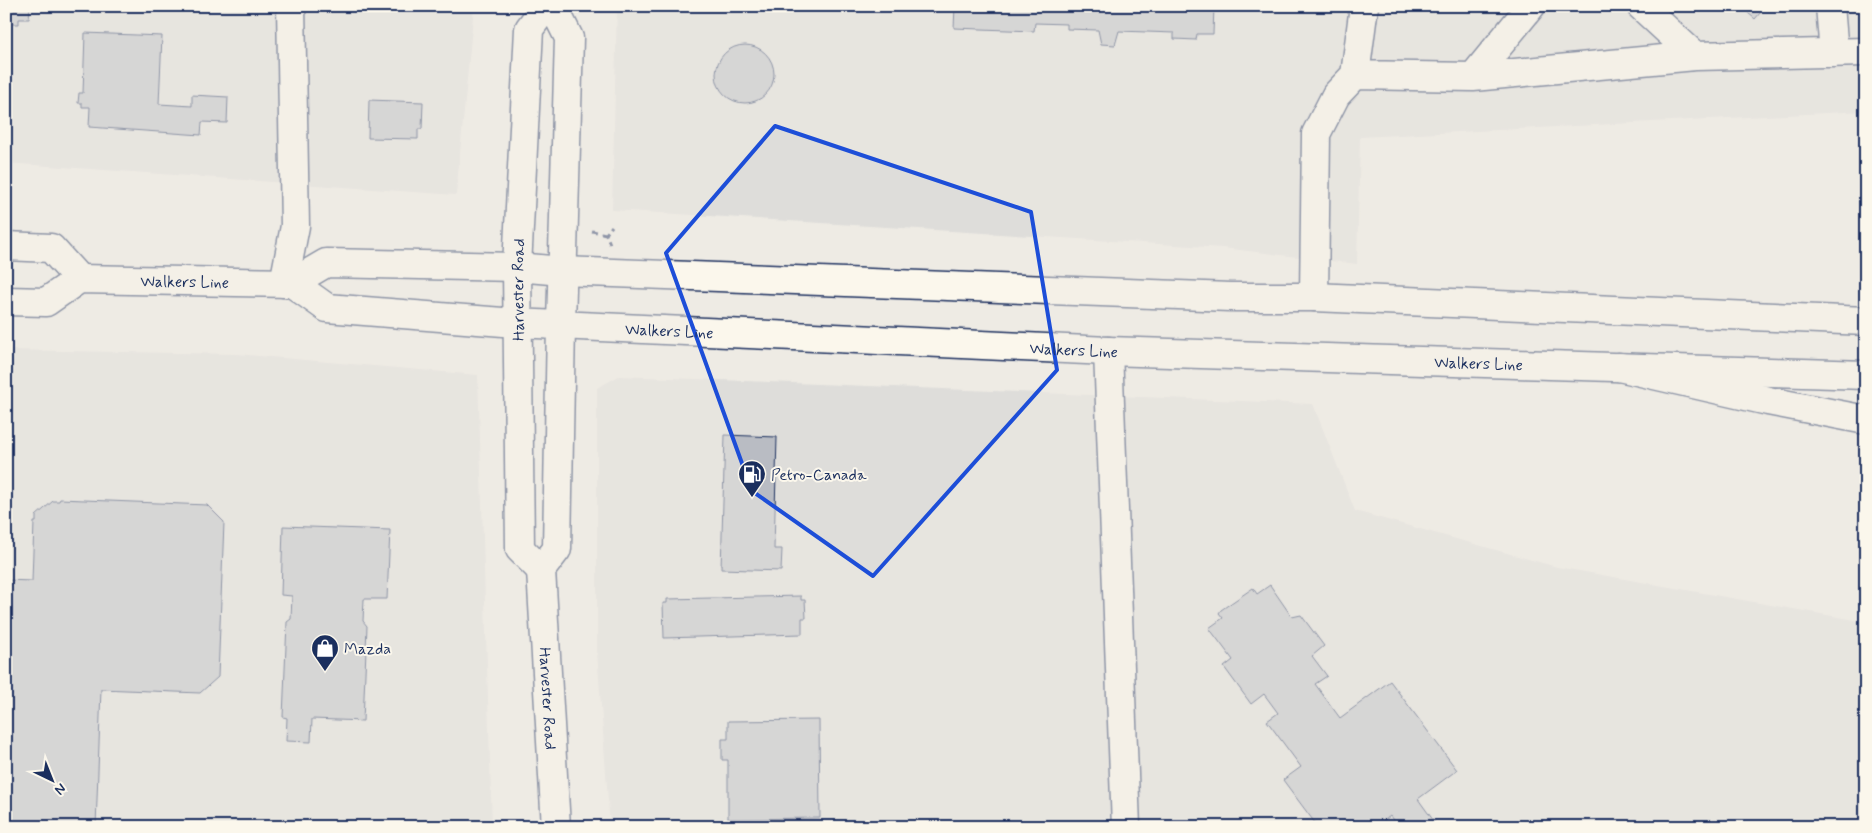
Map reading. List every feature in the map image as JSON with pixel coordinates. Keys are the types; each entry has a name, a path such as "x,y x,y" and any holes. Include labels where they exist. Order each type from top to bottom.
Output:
{"main road":[{"path":"288,283 295,226 291,6"},
{"name":"Harvester Road","path":"546,6 529,29 516,322 520,549 541,570 556,827"},
{"path":"541,570 557,549 560,324 569,38 553,6"},
{"path":"1314,297 1316,134 1336,95 1355,75 1364,6"},
{"path":"1474,77 1531,6"},
{"path":"1641,6 1695,56"},
{"path":"1830,6 1834,53"},
{"path":"1355,75 1474,77 1695,56 1866,52"},
{"path":"6,246 51,248 79,279 46,302 6,301"},
{"path":"288,283 326,263 517,267 562,271 1230,297 1314,297 1866,321"},
{"name":"Walkers Line","path":"79,279 288,283 327,308 516,322 1108,351 1866,375"},
{"path":"1108,351 1126,827"},
{"path":"1619,367 1768,401 1866,420"}],"path":[{"path":"606,234 612,226"},
{"path":"589,230 606,234"},
{"path":"606,234 610,244"}],"highlighted area":[{"path":"775,126 1031,212 1057,370 873,576 752,491 666,253"}],"shaded area":[{"path":"6,6 474,6 456,195 6,163"},
{"path":"617,6 1866,6 1866,111 1360,137 1357,264 1223,248 612,210"},
{"path":"6,350 237,354 478,375 492,827 6,827"},
{"path":"619,376 1313,404 1355,511 1557,567 1866,622 1866,827 610,827 597,652 597,388"}],"building":[{"path":"6,6 30,6 29,19 19,19 19,24 6,24"},
{"path":"955,6 1214,6 1213,34 1197,34 1196,40 1174,39 1174,33 1119,31 1115,45 1101,44 1098,30 1067,29 1067,24 1035,23 1034,31 954,28"},
{"path":"1740,6 1766,6 1755,19"},
{"path":"85,33 162,36 159,104 192,106 192,95 228,97 227,123 202,122 201,135 89,127 90,107 82,107 82,103 78,103 79,93 83,93"},
{"path":"739,45 751,45 766,53 774,68 774,80 766,95 751,103 739,103 724,95 716,80 716,68 724,53"},
{"path":"369,100 423,102 422,129 418,129 418,139 368,138"},
{"path":"725,435 777,437 774,549 782,549 781,571 721,569"},
{"path":"60,499 207,505 224,522 218,677 200,693 101,689 96,827 6,827 6,580 32,581 34,522 36,522 36,516 53,501 59,501"},
{"name":"Mazda","path":"283,526 390,530 387,599 364,599 363,621 367,626 363,721 312,719 311,742 286,741 287,718 283,717 287,622 291,619 292,596 281,595"},
{"path":"1270,585 1292,617 1301,615 1324,646 1312,656 1327,676 1315,684 1340,718 1390,681 1457,770 1418,799 1436,824 1432,827 1398,827 1390,816 1376,827 1318,827 1283,780 1301,767 1267,721 1278,713 1264,694 1251,704 1224,667 1233,660 1209,628 1223,618 1219,613 1221,610 1253,588 1257,594"},
{"path":"801,596 801,600 805,600 806,618 802,618 802,634 664,638 663,603 667,603 667,599"},
{"path":"819,720 820,818 728,819 728,760 722,760 722,739 728,739 728,721"}],"place":[{"name":"Petro-Canada","path":"752,498"},
{"name":"Mazda","path":"325,672"}]}
